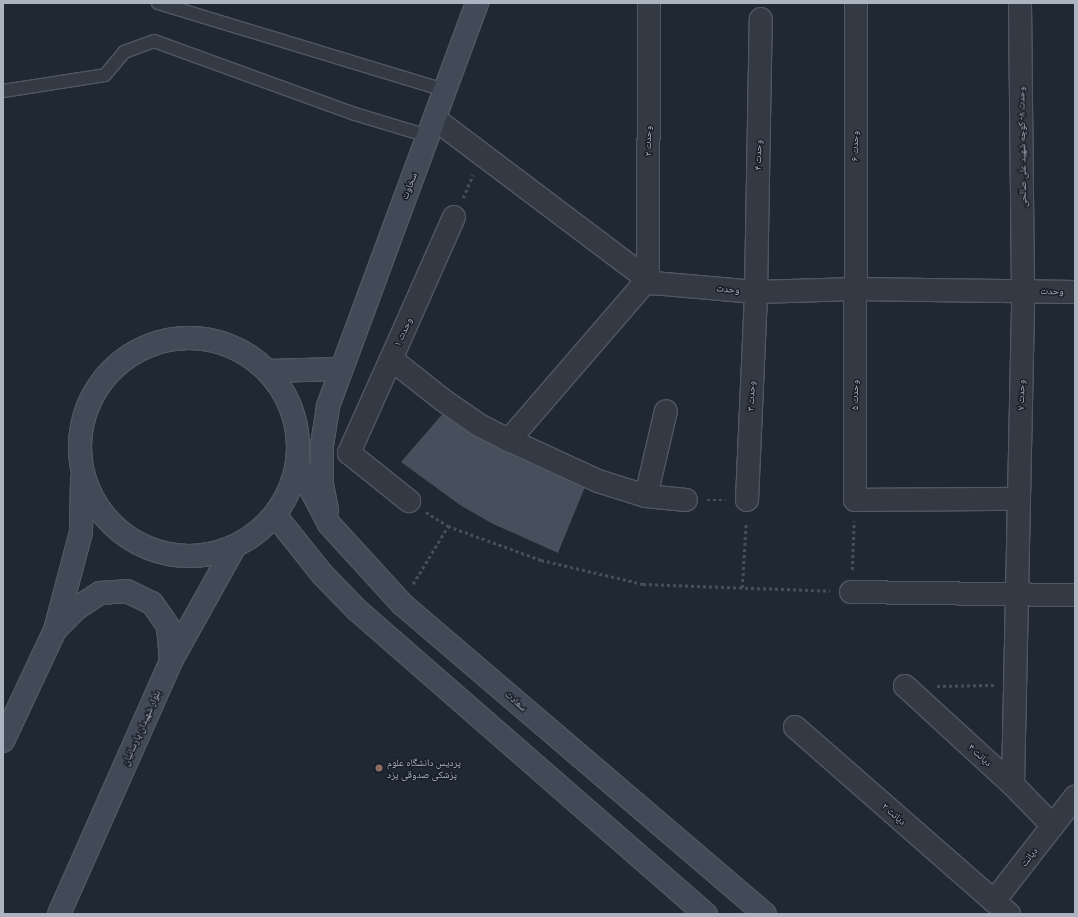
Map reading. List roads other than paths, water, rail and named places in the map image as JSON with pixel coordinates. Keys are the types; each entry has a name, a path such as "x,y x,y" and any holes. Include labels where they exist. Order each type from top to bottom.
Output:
{"street":[{"name":"سخاوت","path":"340,369 432,127 477,3"},
{"name":"وحدت ۲","path":"648,279 649,3"},
{"name":"وحدت ۶","path":"855,289 856,3"},
{"name":"وحدت ۸- کوچه شهید علی صالحی","path":"1020,3 1023,290"},
{"name":"وحدت ۴","path":"756,292 761,19"},
{"name":"وحدت","path":"432,127 483,155 653,283 756,292 855,289 1023,290 1075,292"},
{"name":"وحدت ۱","path":"454,217 391,359 443,400 479,425 553,463 646,496 686,500"},
{"path":"509,440 648,279"},
{"name":"وحدت ۵","path":"855,289 855,500 1018,499"},
{"name":"وحدت ۷","path":"1013,785 1023,290"},
{"name":"وحدت ۳","path":"747,500 756,292"},
{"path":"3,741 55,630 81,532 82,472 80,436 89,402 109,372 137,350 171,338 206,338 240,349 268,371 289,402 298,437 297,463 290,491 275,515 256,534 234,548 208,556 180,557 147,548 128,539 108,521 92,498 82,472"},
{"path":"391,359 349,453 409,501"},
{"path":"268,371 340,369"},
{"path":"298,437 340,369"},
{"path":"330,524 322,485 322,446 328,406 340,369"},
{"path":"646,496 666,411"},
{"name":"سعادت","path":"297,463 330,524 402,604 765,914"},
{"path":"275,515 322,574 357,610 706,914"},
{"name":"بلوار شهیدان پارسائیان","path":"59,914 171,661 234,548"},
{"path":"55,630 77,608 100,593 127,591 152,603 168,626 171,661"},
{"path":"851,592 1075,595"},
{"name":"دیانت ۴","path":"905,686 1013,785 1053,826"},
{"name":"دیانت ۲","path":"795,727 1001,907"},
{"name":"دیانت","path":"1001,907 1053,826 1075,797"}],"lane":[{"path":"158,3 445,90"},
{"path":"3,91 105,76 124,52 154,41 355,114 432,127"}],"place":[{"name":"پردیس دانشگاه علوم پزشکی صدوقی یزد","path":"379,768"}]}
